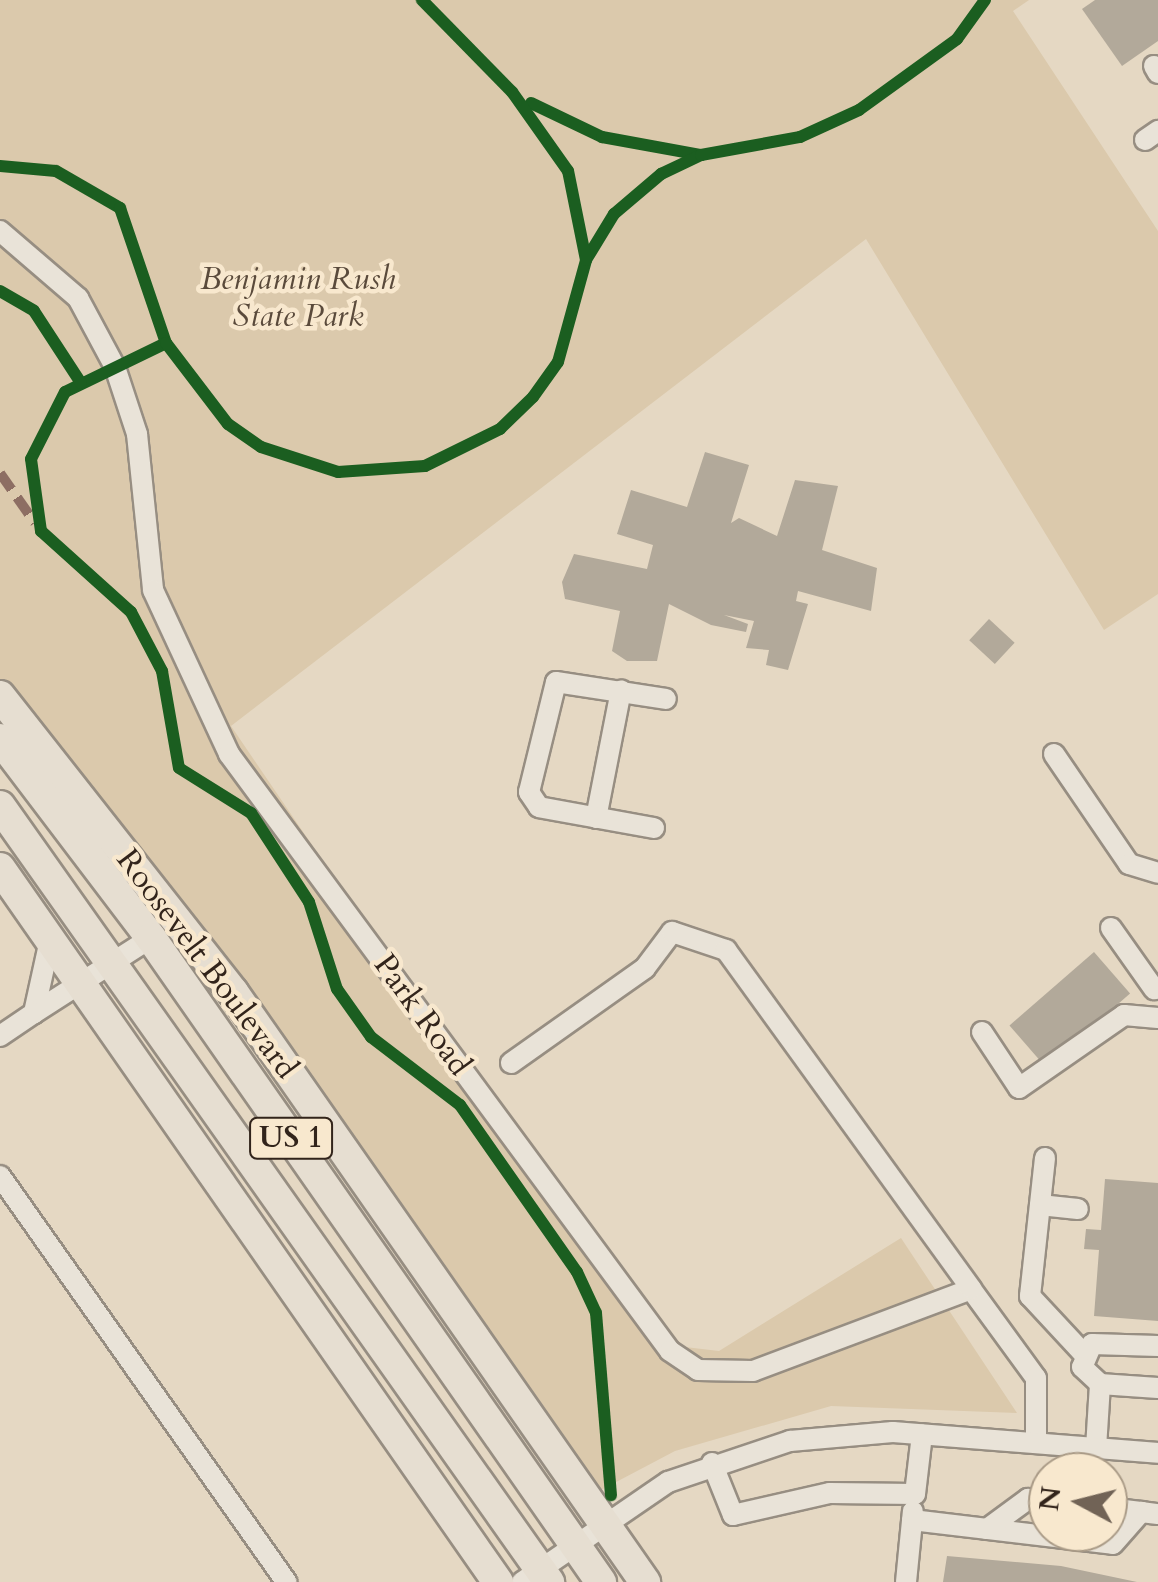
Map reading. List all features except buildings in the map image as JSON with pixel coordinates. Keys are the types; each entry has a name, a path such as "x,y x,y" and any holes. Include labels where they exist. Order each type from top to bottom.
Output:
{"highway":[{"name":"Roosevelt Boulevard","path":"0,696 233,992 645,1582"},
{"name":"Roosevelt Boulevard","path":"0,739 151,938 601,1582"},
{"name":"US 1","path":"0,806 114,962 537,1578"},
{"name":"US 1","path":"0,868 498,1582"}],"street":[{"name":"Park Road","path":"2,235 78,298 115,367 136,434 153,590 229,754 670,1351 698,1370 753,1371 972,1290"},
{"path":"654,828 539,807 529,792 556,682 666,699"},
{"path":"596,818 621,690"},
{"path":"1054,754 1129,864 1158,872"},
{"path":"982,1032 1019,1088 1124,1015 1156,987 1111,928"},
{"path":"512,1064 645,968 672,932 726,950 1036,1378 1036,1443"},
{"path":"0,1036 151,938"},
{"path":"34,1013 50,940"},
{"path":"1124,1015 1158,1018"},
{"path":"1044,1158 1030,1296 1083,1354 1100,1384 1096,1448"},
{"path":"0,1176 286,1582"},
{"path":"1040,1206 1078,1209"},
{"path":"1083,1354 1102,1341 1158,1346"},
{"path":"1100,1384 1158,1388"},
{"path":"537,1578 604,1523 712,1464 818,1436 922,1434 1158,1453"},
{"path":"906,1582 922,1434"},
{"path":"712,1464 733,1516 830,1492 915,1494"},
{"path":"986,1529 1028,1499"},
{"path":"912,1520 1113,1544 1149,1513"}],"green space":[{"name":"Benjamin Rush State Park","path":"0,0 1029,0 1013,11 1158,231 1158,594 1104,630 866,239 231,726 651,1343 719,1351 901,1238 1017,1413 831,1406 675,1451 601,1490 0,684"}],"marked path":[{"path":"0,473 35,523"}],"cycle path":[{"path":"166,343 228,424 261,447 338,472 425,466 500,429 533,397 558,362 586,260 568,171 512,92 422,0"},
{"path":"586,260 614,214 661,174 701,155 800,137 859,110 957,39 985,0"},
{"path":"531,103 602,137 701,155"},
{"path":"0,166 56,171 120,208 166,343 65,392 31,459 41,531 131,612 162,671 179,768 251,813 309,902 337,989 371,1037 460,1105 577,1272 596,1313 611,1495"},
{"path":"0,291 34,311 81,383"}]}
